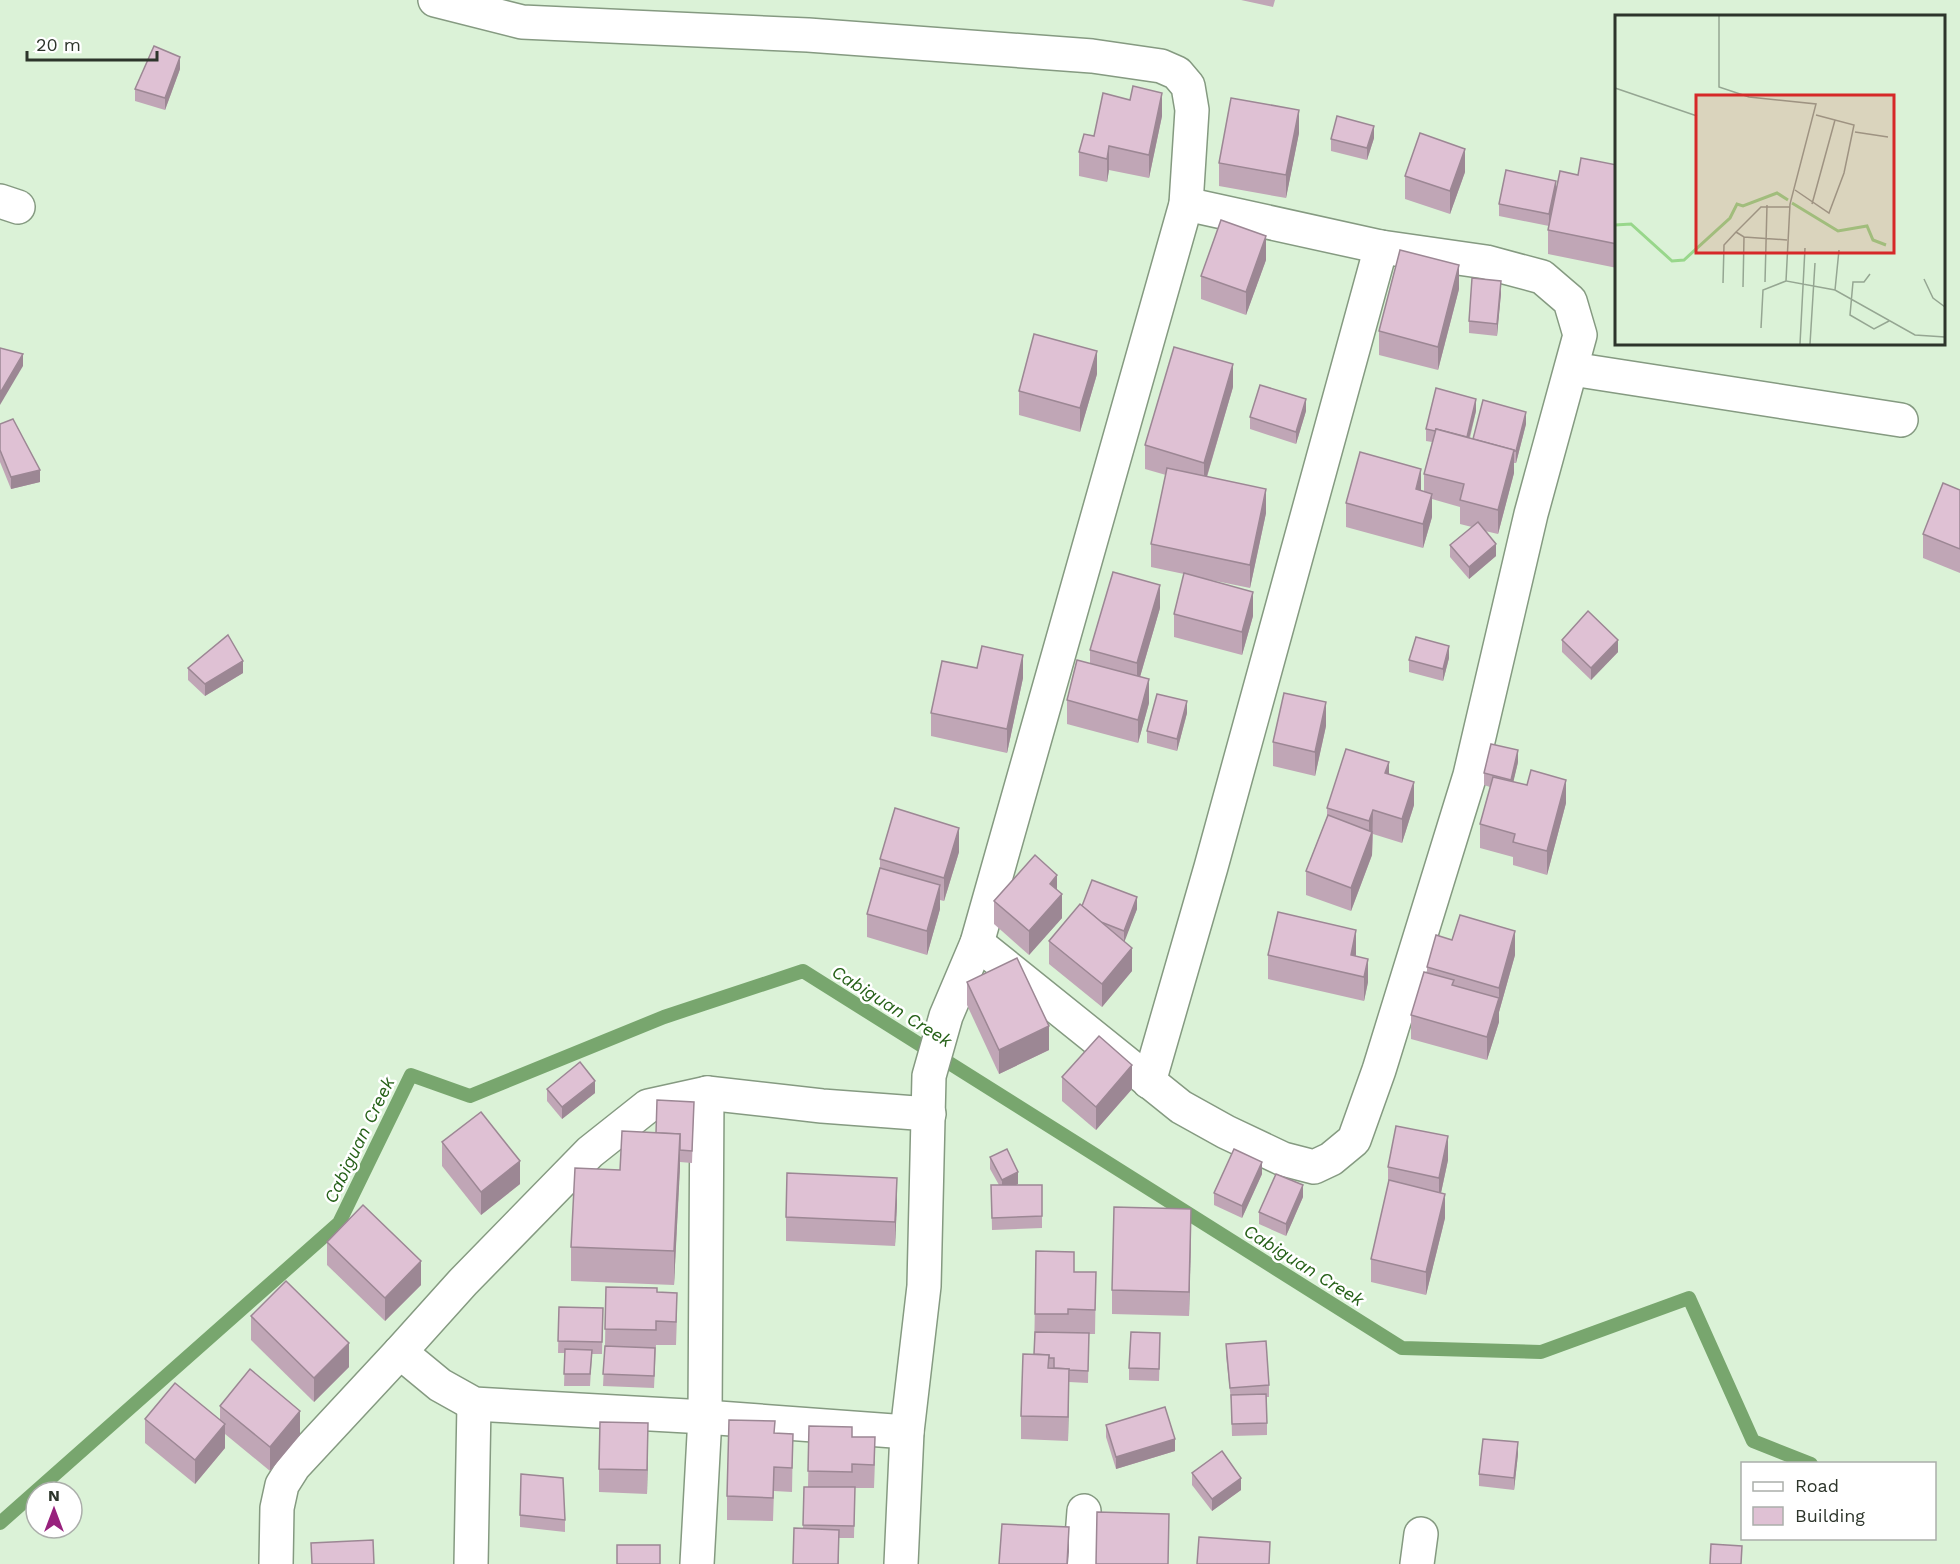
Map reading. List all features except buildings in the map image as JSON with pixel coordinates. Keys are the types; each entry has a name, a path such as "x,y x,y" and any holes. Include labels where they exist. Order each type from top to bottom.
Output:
{"street":[{"path":"435,0 522,22 808,34 1092,56 1161,66 1177,73 1188,87 1192,110 1186,204 977,942 946,1016 929,1076 924,1286 907,1432 901,1564"},
{"path":"977,942 1181,1107 1226,1132 1283,1159 1314,1167 1331,1159 1354,1140 1379,1070 1470,775 1531,514 1580,335 1570,301 1542,277 1486,262 1381,248 1186,204"},
{"path":"1149,1082 1214,856 1381,248"},
{"path":"1572,369 1901,420"},
{"path":"276,1564 277,1508 282,1485 294,1466 463,1282 590,1152 648,1106 707,1093 822,1106 929,1114"},
{"path":"697,1564 705,1417 707,1093"},
{"path":"400,1353 440,1385 474,1404 705,1417 907,1432"},
{"path":"471,1564 474,1404"},
{"path":"1080,1564 1084,1510"}],"waterway":[{"name":"Cabiguan Creek","path":"0,1523 339,1223 411,1075 470,1096 664,1017 803,971 1402,1348 1541,1352 1689,1298 1753,1441 1806,1462"}]}
